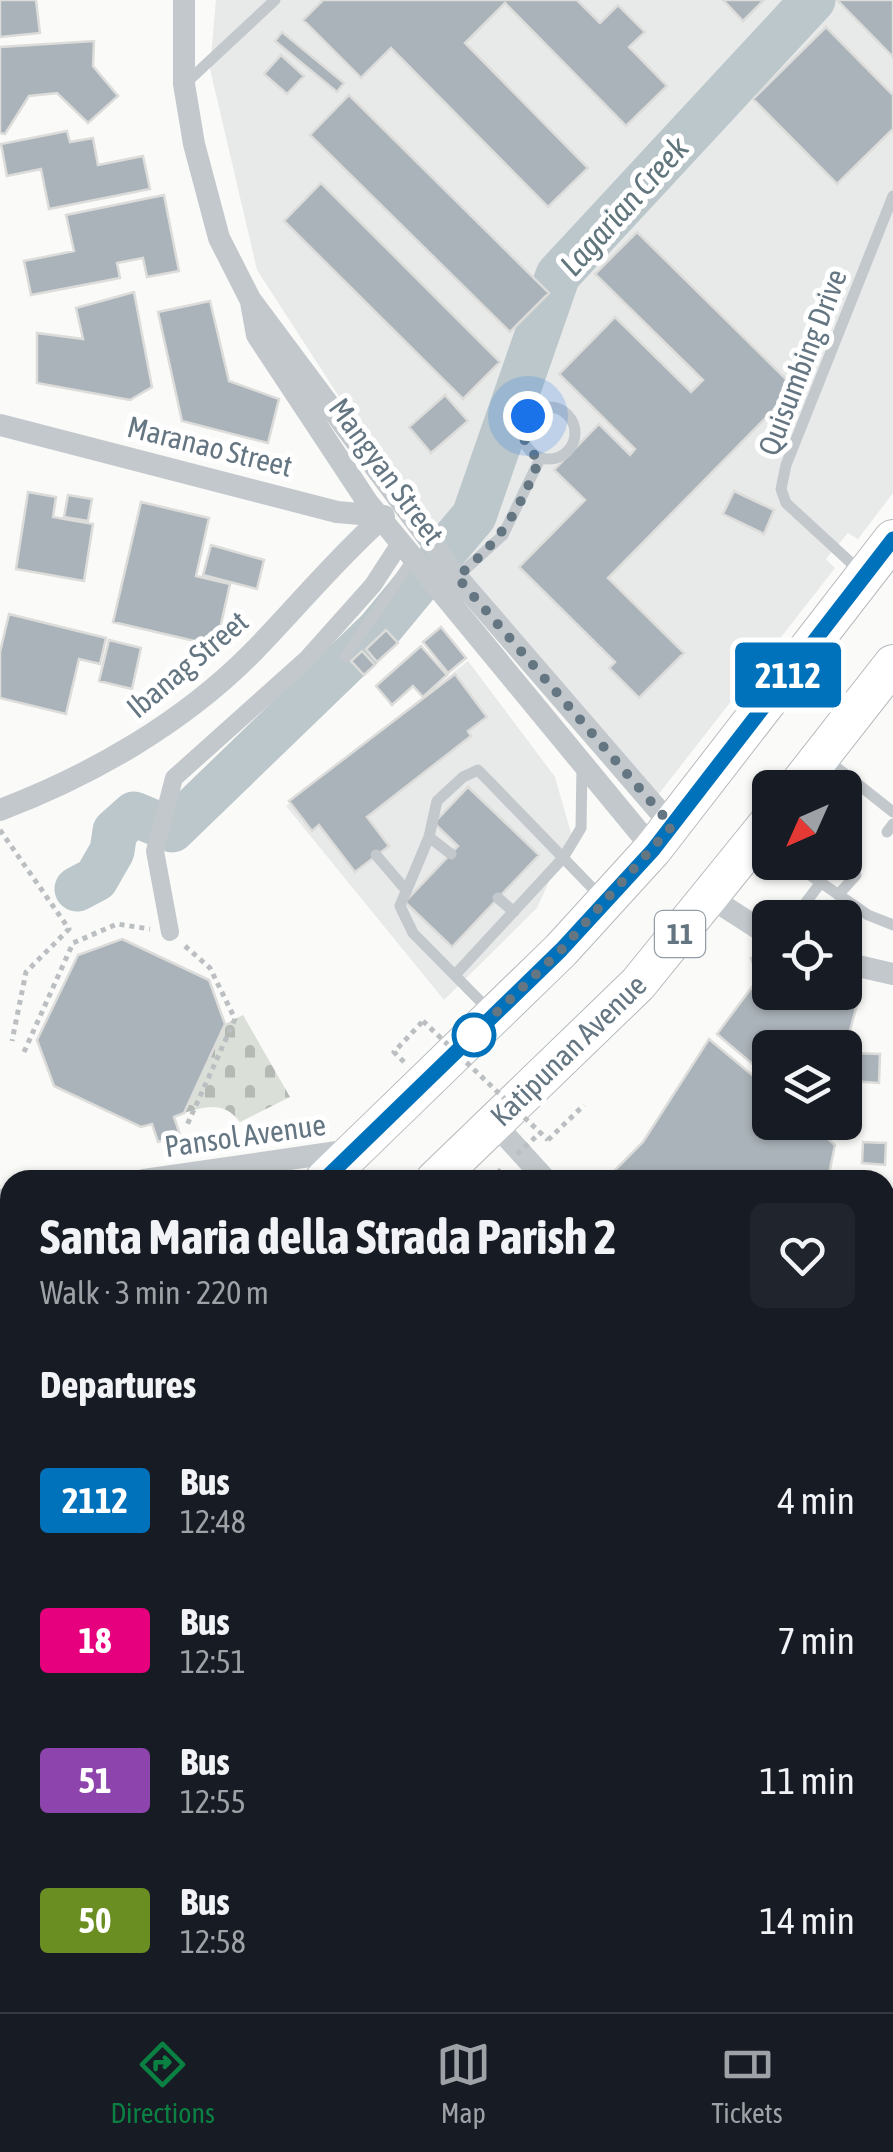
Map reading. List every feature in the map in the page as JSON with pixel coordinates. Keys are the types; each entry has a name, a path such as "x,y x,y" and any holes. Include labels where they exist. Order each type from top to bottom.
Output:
{"main road":[{"name":"11","path":"490,1019 606,902 663,838 893,539"},
{"path":"810,770 893,664"},
{"name":"Katipunan Avenue","path":"445,1170 638,984 752,851"},
{"path":"356,1165 459,1078 490,1019"}],"street":[{"name":"Mangyan Street","path":"184,0 184,84 219,238 250,298 308,372 399,503 663,838"},
{"name":"Mangyan Street","path":"250,298 257,336 381,519 582,764 663,838"},
{"name":"Maranao Street","path":"0,425 381,519"},
{"path":"381,519 399,503"},
{"name":"Ibanag Street","path":"0,810 59,788 134,746 250,656 381,519"},
{"path":"170,932 156,851 174,778 307,659 407,550"},
{"path":"711,898 752,924"},
{"path":"862,967 893,974"},
{"path":"493,1122 536,1170"},
{"name":"Pansol Avenue","path":"285,1170 356,1165"}],"lane":[{"path":"184,84 275,0"},
{"name":"Quisumbing Drive","path":"865,575 786,503 781,488 804,418 834,352 893,196"},
{"path":"557,408 573,422 574,442 560,457 540,458 525,444 523,424 537,409 557,408"},
{"path":"457,577 503,535 540,458"},
{"path":"345,656 407,550"},
{"path":"822,755 893,812"},
{"path":"455,975 563,858 581,828 582,764"},
{"path":"490,1019 455,975 413,933 402,915 406,890 429,836 437,802 462,776 478,770 606,902"},
{"path":"429,836 450,854"},
{"path":"376,856 406,890"},
{"path":"815,880 868,915 893,924"},
{"path":"838,895 852,880"},
{"path":"808,900 820,884"},
{"path":"498,898 514,912"}],"path":[{"path":"0,830 68,929 26,972 12,1041"},
{"path":"24,1052 73,943 117,924 170,932 210,968 235,1018 186,1125"},
{"path":"394,1052 422,1021 548,1140 584,1105"},
{"path":"519,1153 541,1132"}],"shaded area":[{"path":"216,0 893,0 893,493 858,539 848,533 826,559 835,568 658,795 501,618 404,497 257,270 210,69"},
{"path":"468,661 555,777 571,833 537,908 444,1000 286,806"}],"green space":[{"path":"243,1015 290,1097 240,1122 228,1111 215,1107 184,1113 225,1024"}],"building":[{"path":"0,0 36,0 40,33 0,37"},
{"path":"323,0 577,0 600,23 618,5 645,32 629,47 667,86 626,126 505,3 465,43 588,168 548,207 391,48 361,78 303,20"},
{"path":"723,0 764,0 743,21"},
{"path":"837,0 893,0 893,57"},
{"path":"826,27 893,95 893,129 837,184 753,99"},
{"path":"282,32 344,83 337,92 275,41"},
{"path":"94,41 93,66 118,96 88,123 57,93 29,96 5,134 0,133 0,47"},
{"path":"281,55 304,76 287,94 264,74"},
{"path":"349,95 549,293 510,332 310,135"},
{"path":"67,131 70,142 93,138 98,165 143,156 150,189 49,209 41,169 7,176 1,144"},
{"path":"321,183 500,362 463,399 284,221"},
{"path":"164,195 179,271 147,277 143,258 117,263 120,278 31,295 24,261 74,251 66,215"},
{"path":"637,232 795,388 608,578 684,653 639,698 609,668 615,662 519,567 585,500 554,470 599,424 630,455 635,449 559,374 615,317 691,392 703,380 595,274"},
{"path":"134,292 152,387 130,400 37,383 37,333 83,339 76,308"},
{"path":"210,301 229,381 279,399 268,443 182,421 158,312"},
{"path":"445,395 468,421 431,453 409,427"},
{"path":"734,491 774,510 764,534 723,514"},
{"path":"28,492 56,497 53,517 93,524 84,581 16,569"},
{"path":"68,495 92,499 88,521 64,517"},
{"path":"141,502 209,518 196,576 230,584 216,646 113,622"},
{"path":"211,545 264,560 257,589 203,575"},
{"path":"9,614 106,638 100,664 79,659 66,714 0,698 0,652"},
{"path":"441,627 466,658 448,673 423,642"},
{"path":"386,630 398,643 377,662 366,649"},
{"path":"109,640 141,648 132,689 99,681"},
{"path":"421,646 447,675 423,697 413,686 392,705 376,686"},
{"path":"362,651 375,665 364,675 351,661"},
{"path":"455,674 487,717 468,731 471,736 367,817 389,846 355,872 319,825 312,831 289,801"},
{"path":"468,787 539,855 452,947 405,902 458,846 434,823"},
{"path":"122,939 209,980 225,1024 184,1113 174,1117 180,1135 158,1142 152,1124 141,1127 54,1086 37,1040 78,955"},
{"path":"752,987 752,1010 856,1010 850,1030 752,1030 752,1064 717,1034"},
{"path":"709,1039 752,1075 752,1140 829,1140 835,1145 830,1170 615,1170 643,1142"},
{"path":"862,1053 880,1054 879,1083 862,1082"},
{"path":"863,1142 886,1143 885,1165 862,1163"}],"waterway":[{"name":"Lagarian Creek","path":"442,554 474,516 558,275 813,0"},
{"name":"Lagarian Creek","path":"77,889 96,879 112,851 115,831 134,814 172,830 378,631 416,585"}],"bus line":[{"name":"2112","path":"334,1170 561,950 653,850 893,539"}],"route":[{"path":"474,1035 466,1042 561,950 672,826 457,577 503,535 524,497 540,458 531,453 522,435 528,416"}]}
